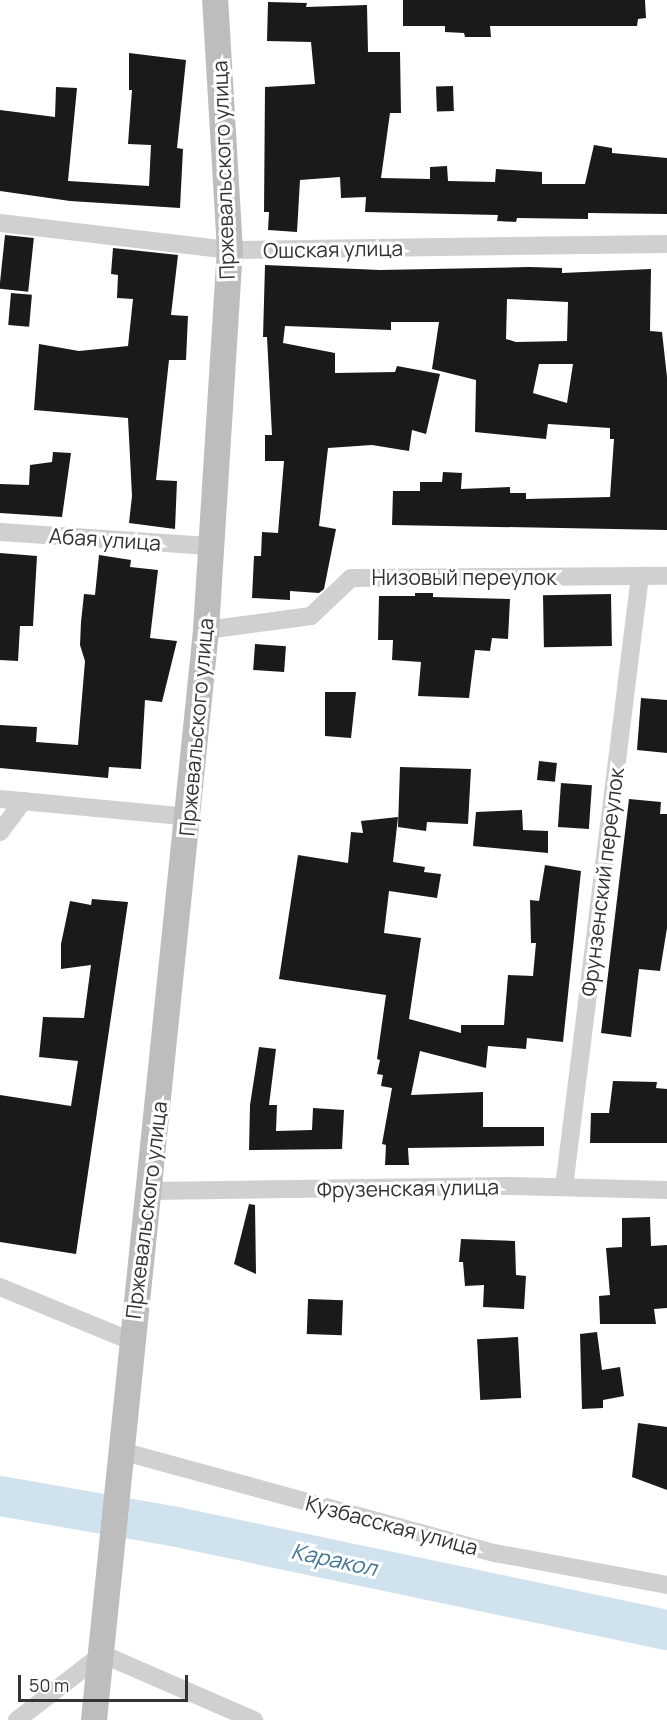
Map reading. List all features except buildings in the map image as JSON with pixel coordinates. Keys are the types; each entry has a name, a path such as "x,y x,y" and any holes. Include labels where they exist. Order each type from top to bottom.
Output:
{"main road":[{"name":"Пржевальского улица","path":"102,1654 131,1341 150,1191 206,630 230,250 215,0"},
{"path":"94,1720 102,1654"}],"street":[{"name":"Ошская улица","path":"0,223 230,250 667,244"},
{"name":"Абая улица","path":"0,532 210,546"},
{"name":"Фрунзенский переулок","path":"564,1187 640,576"},
{"name":"Низовый переулок","path":"206,630 310,616 351,578 667,576"},
{"path":"0,798 189,817"},
{"path":"0,832 23,801"},
{"name":"Фрузенская улица","path":"150,1191 564,1187 667,1190"},
{"path":"0,1287 131,1341"},
{"name":"Кузбасская улица","path":"121,1451 495,1553 667,1585"},
{"path":"17,1720 102,1654 254,1720"}],"waterway":[{"name":"Каракол","path":"0,1496 172,1526 667,1630"}]}
